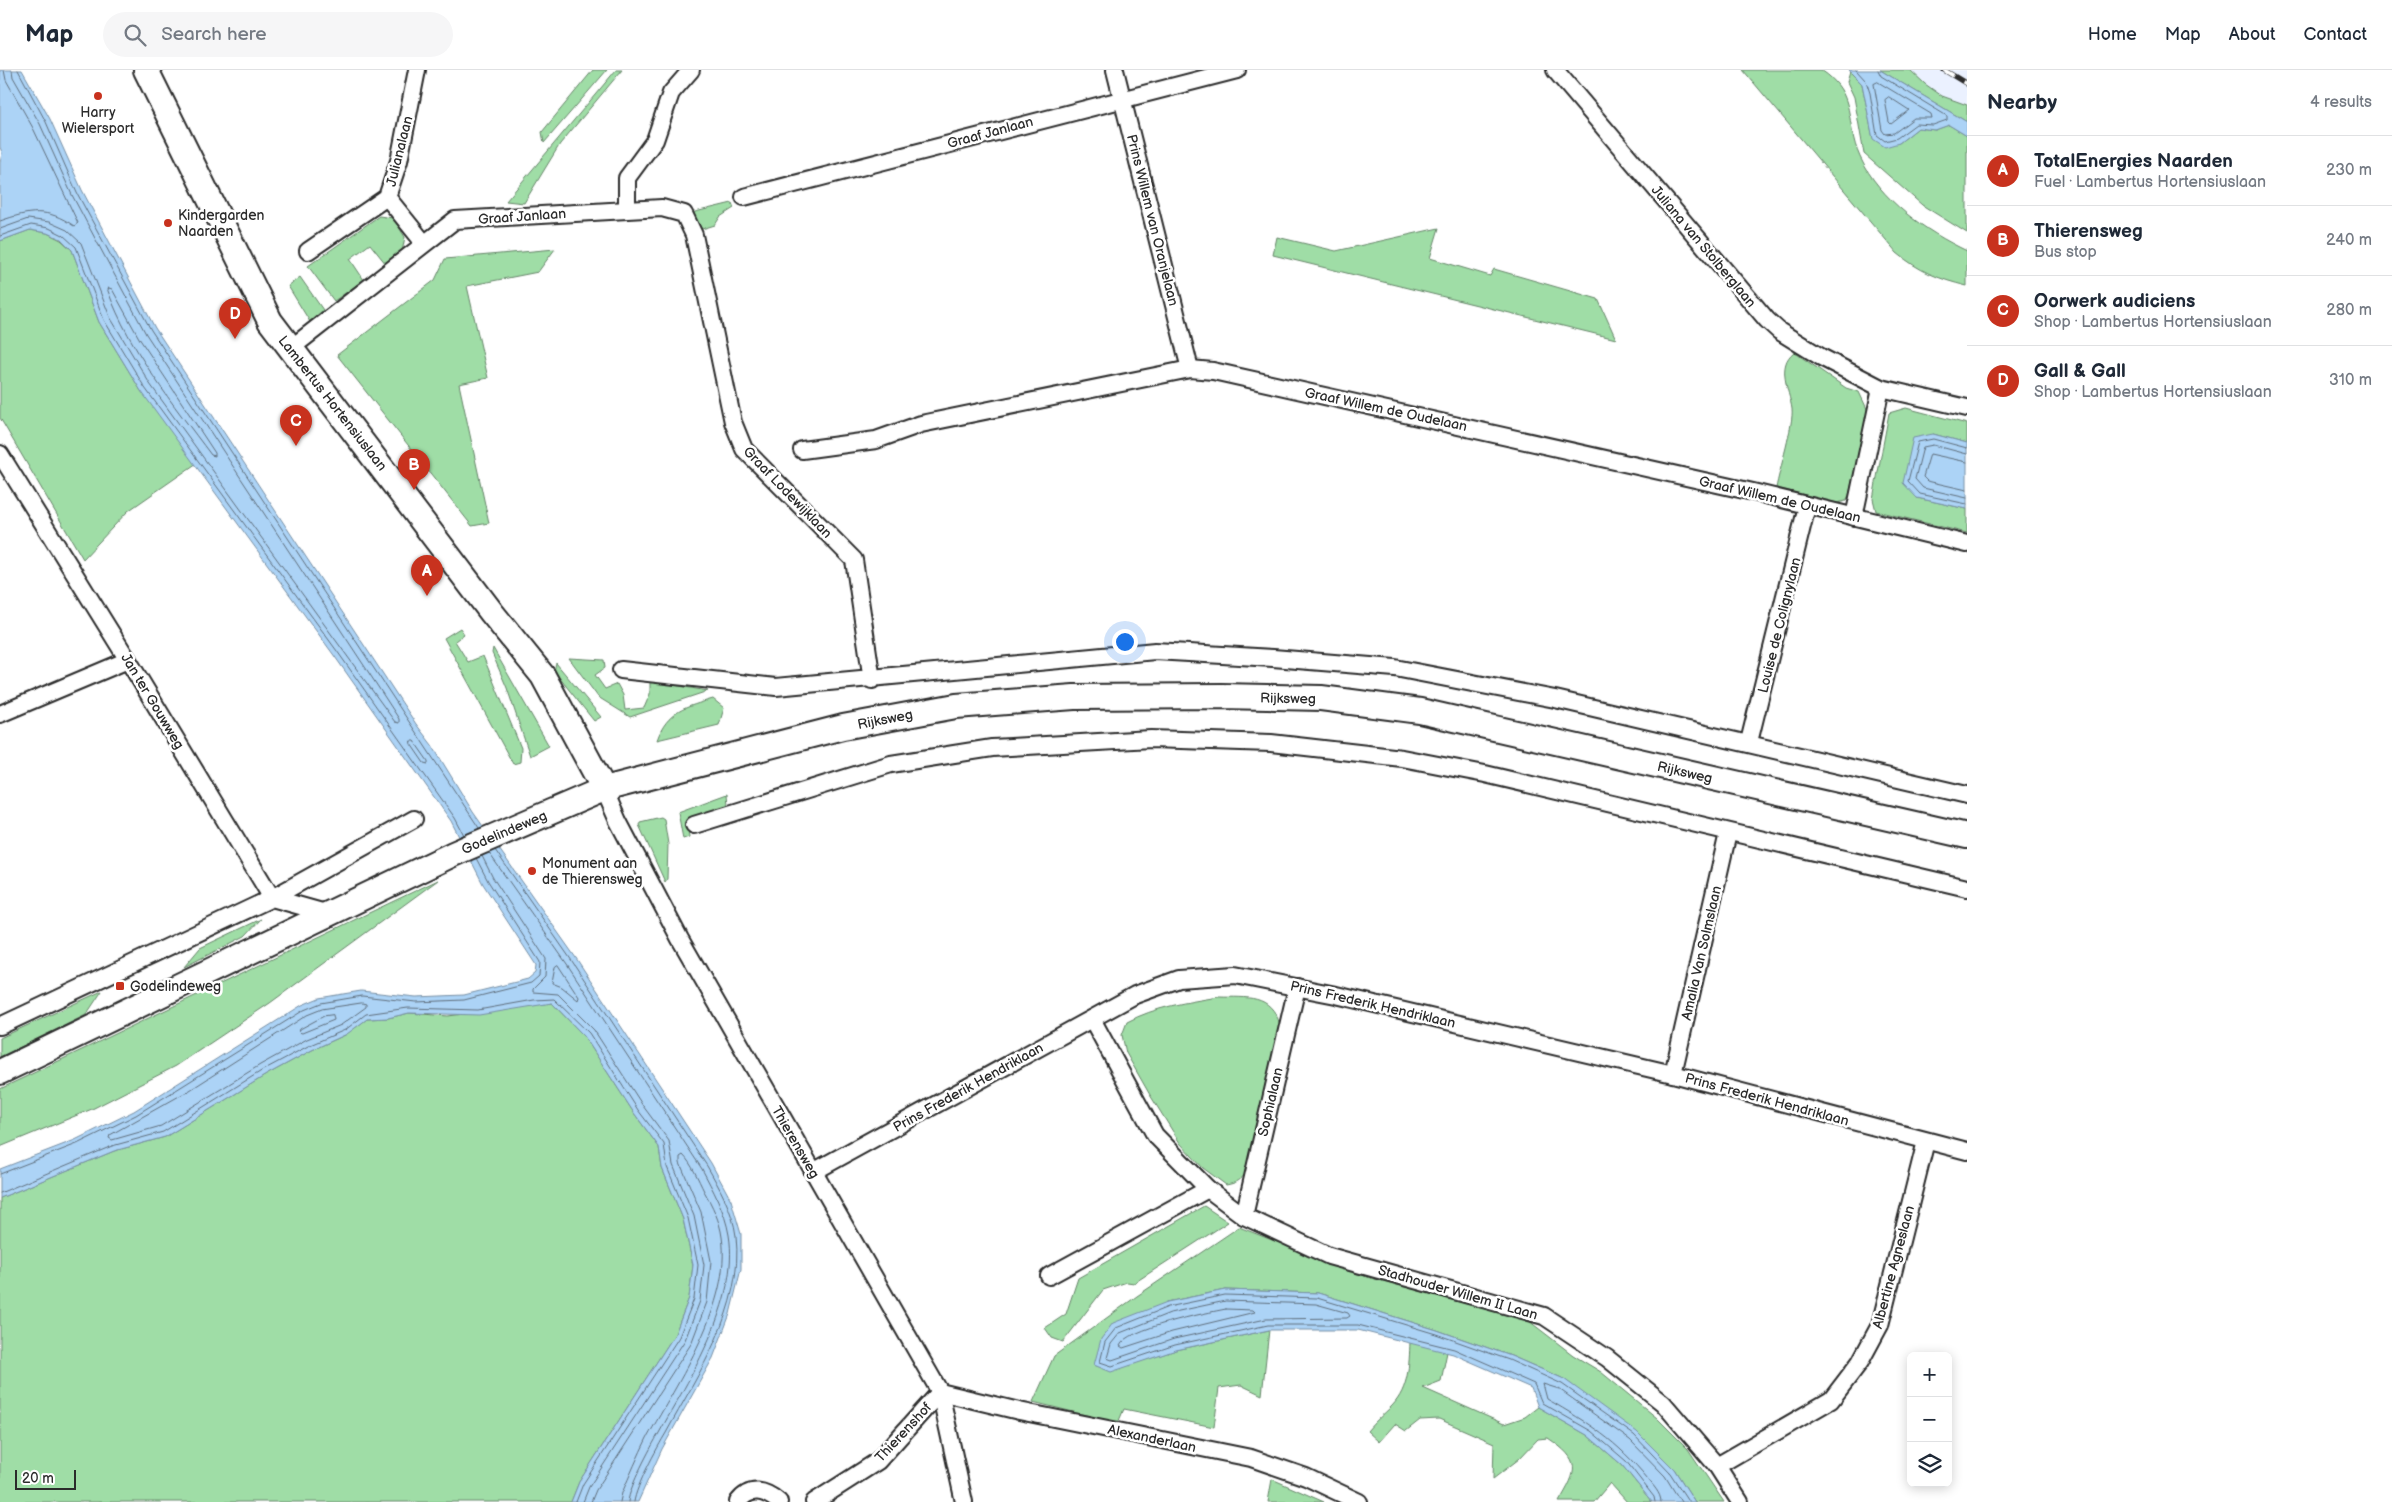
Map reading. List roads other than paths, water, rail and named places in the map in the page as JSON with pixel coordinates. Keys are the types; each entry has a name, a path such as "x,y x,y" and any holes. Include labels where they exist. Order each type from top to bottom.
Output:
{"main road":[{"name":"Lambertus Hortensiuslaan","path":"146,70 270,321 492,613 543,676 604,789"},
{"name":"Rijksweg","path":"604,789 843,727 956,706 1074,697 1321,698 1420,711 1967,836"},
{"name":"Godelindeweg","path":"0,1072 453,854 604,789"}],"street":[{"name":"Julianalaan","path":"308,251 387,197 398,161 417,70"},
{"path":"628,209 627,178 655,140 671,93 691,70"},
{"name":"Prins Willem van Oranjelaan","path":"1116,70 1190,369"},
{"name":"Graaf Janlaan","path":"744,197 1237,70"},
{"name":"Juliana van Stolberglaan","path":"1555,70 1767,320 1779,331 1821,358 1881,388 1967,408"},
{"path":"387,197 424,243"},
{"name":"Graaf Janlaan","path":"290,349 455,220 662,208 684,214"},
{"name":"Graaf Lodewijklaan","path":"684,214 694,235 733,422 740,440 744,449 854,560 872,680"},
{"name":"Graaf Willem de Oudelaan","path":"802,450 876,440 921,424 1190,369 1213,371 1487,431 1967,544"},
{"path":"1854,517 1881,388"},
{"name":"Jan ter Gouwweg","path":"0,454 128,660 272,898"},
{"name":"Louise de Colignylaan","path":"1748,742 1806,506"},
{"path":"621,670 776,687 872,680 1155,651 1395,668 1555,699 1748,742 1967,795"},
{"path":"0,714 128,660"},
{"path":"694,825 891,764 992,748 1151,739 1271,743 1402,758 1485,774 1967,888"},
{"name":"Thierensweg","path":"604,789 618,821 680,939 940,1392 964,1502"},
{"path":"0,1026 272,898 414,818"},
{"name":"Amalia Van Solmslaan","path":"1673,1074 1728,833"},
{"path":"272,898 329,914"},
{"name":"Prins Frederik Hendriklaan","path":"813,1172 1135,995 1179,979 1235,975 1297,987 1673,1074 1967,1151"},
{"name":"Sophialaan","path":"1244,1216 1297,987"},
{"name":"Stadhouder Willem II Laan","path":"1092,1019 1155,1136 1208,1189 1244,1216 1329,1256 1544,1316 1607,1358 1663,1402 1717,1466 1740,1502"},
{"name":"Albertine Agneslaan","path":"1717,1466 1831,1400 1860,1362 1880,1325 1926,1141"},
{"path":"1049,1276 1208,1189"},
{"name":"Thierenshof","path":"814,1502 878,1461 940,1392"},
{"name":"Alexanderlaan","path":"940,1392 1019,1411 1251,1458 1306,1477 1358,1502"},
{"path":"738,1502 748,1493 756,1491 770,1495 779,1502"}],"water":[{"path":"0,70 22,70 50,119 82,190 155,328 416,724 432,745 473,812 576,958 711,1163 731,1200 741,1234 741,1269 730,1314 713,1358 662,1449 638,1502 571,1502 579,1482 675,1334 689,1298 693,1265 683,1219 662,1168 659,1147 634,1113 584,1036 552,1003 479,1015 409,1013 388,1018 367,1019 347,1034 312,1050 266,1075 165,1137 114,1151 0,1198 0,1169 75,1140 134,1111 302,1005 319,998 361,991 416,997 464,995 528,979 535,973 536,965 483,884 451,821 333,654 141,391 99,322 72,250 61,239 47,233 30,230 0,241 0,163 2,153 0,147"},
{"path":"1849,70 1880,70 1967,122 1967,136 1949,125 1935,130 1918,128 1899,143 1885,147 1873,139 1862,84"},
{"path":"1933,434 1967,443 1967,509 1917,498 1903,483 1913,438"},
{"path":"1225,1290 1318,1293 1437,1330 1511,1356 1564,1379 1637,1432 1674,1469 1695,1502 1652,1502 1622,1465 1587,1435 1538,1407 1531,1388 1453,1354 1358,1330 1269,1330 1176,1350 1111,1372 1094,1365 1101,1339 1113,1323 1167,1302"}],"railway":[{"path":"1944,70 1967,84"}],"place":[{"name":"Harry Wielersport","path":"98,96"},
{"name":"Kindergarden Naarden","path":"168,223"},
{"name":"Gall & Gall","path":"235,339"},
{"name":"Oorwerk audiciens","path":"296,446"},
{"name":"Thierensweg","path":"414,490"},
{"name":"TotalEnergies Naarden","path":"427,596"},
{"name":"Monument aan de Thierensweg","path":"532,871"},
{"name":"Godelindeweg","path":"120,986"}]}
